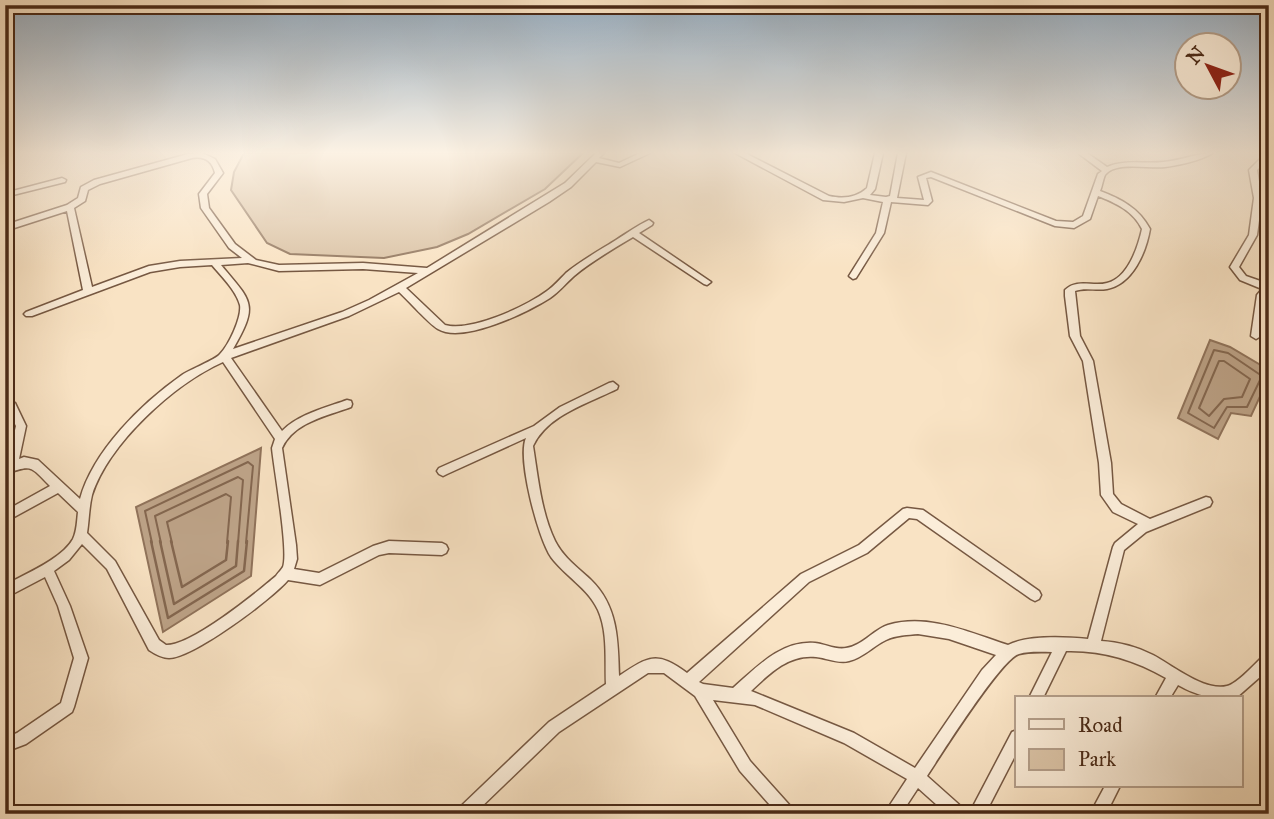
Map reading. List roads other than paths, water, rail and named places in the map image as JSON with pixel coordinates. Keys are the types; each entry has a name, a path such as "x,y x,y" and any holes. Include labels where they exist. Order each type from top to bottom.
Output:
{"street":[{"path":"5,228 70,208 82,199 84,191"},
{"path":"205,191 202,202 232,246 250,260"},
{"path":"5,592 47,568 74,548 81,535 83,509 94,481 114,448 163,395 207,364 244,346 335,318 372,302 559,191"},
{"path":"813,191 841,201 863,196 925,203 928,201 926,191"},
{"path":"863,196 868,191"},
{"path":"853,276 880,233 889,200 894,197 895,191"},
{"path":"975,191 1055,223 1074,225 1087,217 1095,192 1125,206 1145,225 1146,229 1130,271 1111,286 1074,287 1070,290 1070,296 1075,337 1088,360 1105,463 1107,495 1117,508 1150,525"},
{"path":"1256,336 1262,295 1268,288 1243,278 1234,267 1253,235 1257,191"},
{"path":"70,208 88,292"},
{"path":"399,286 442,327 447,330 464,330 538,301 569,275 649,223"},
{"path":"633,233 707,282"},
{"path":"29,314 149,269 250,260 279,268 371,266 426,271"},
{"path":"214,262 244,300 247,310 245,321 224,356"},
{"path":"224,356 279,437"},
{"path":"443,471 536,429 613,386"},
{"path":"81,535 111,565 154,645 161,651 174,651 194,642 273,589 286,574 291,560 276,448 279,437 289,428 347,404"},
{"path":"5,405 11,407 22,426 9,467 34,463 83,509"},
{"path":"536,429 527,446 547,538 553,550 604,605 609,618 613,686"},
{"path":"5,517 60,486"},
{"path":"1093,647 1119,547 1142,528 1206,502"},
{"path":"695,686 806,578 863,549 907,513 919,514 1035,595"},
{"path":"286,574 320,579 377,550 389,547 442,549"},
{"path":"5,745 21,739 67,707 81,657 64,606 47,568"},
{"path":"737,694 778,658 790,652 814,650 850,654 886,633 908,627 936,629 1008,652"},
{"path":"892,814 987,675 1008,652 1028,645 1062,645 1131,653 1194,686 1226,694 1240,687 1269,660"},
{"path":"1037,696 1062,645"},
{"path":"463,814 554,727 646,666 666,666 695,686 745,766 788,814"},
{"path":"1162,696 1175,676"},
{"path":"695,686 737,694 781,707 849,738 916,777 959,814"},
{"path":"977,814 1015,741"},
{"path":"1098,814 1112,788"}],"water":[{"path":"1210,340 1230,347 1269,370 1269,377 1251,416 1231,413 1218,439 1178,418"},
{"path":"261,448 251,576 163,632 136,507"}]}
